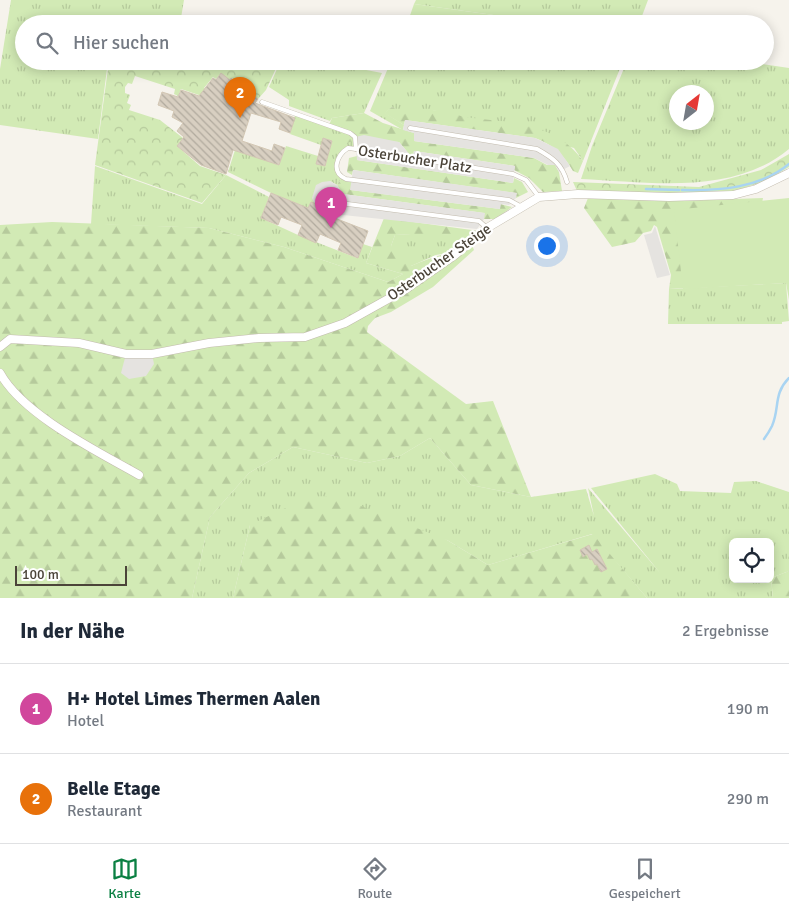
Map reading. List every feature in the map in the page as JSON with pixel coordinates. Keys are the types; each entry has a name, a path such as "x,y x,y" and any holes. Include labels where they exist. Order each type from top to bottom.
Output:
{"street":[{"name":"Osterbucher Steige","path":"0,347 10,339 79,343 126,354 152,354 259,338 305,337 344,323 406,290 487,228 539,196 578,194 669,197 733,195 756,189 789,173"},
{"path":"0,372 39,415 72,437 139,475"}],"lane":[{"path":"262,102 350,133 355,137 356,149"},
{"name":"Osterbucher Platz","path":"410,128 537,149 555,158 563,170 567,182"},
{"name":"Osterbucher Platz","path":"520,206 509,200 346,179 339,174 336,168 338,158 348,148 513,174 526,180 539,196"},
{"path":"328,195 340,203 479,221 487,228"}],"green space":[{"path":"11,0 184,0 182,15 15,15 15,70 107,70 98,139 0,125 0,69"},
{"path":"416,0 648,0 642,15 493,15 414,4"},
{"path":"414,4 493,15 410,15"},
{"path":"774,66 789,68 789,149 767,164 742,174 717,180 690,183 581,179 592,146 623,70 774,70"},
{"path":"108,70 275,70 266,90 258,99 232,78 230,80 221,73 216,79 213,77 204,88 209,92 208,98 181,89 178,96 174,94 175,89 135,76 132,84 128,83 125,87 125,93 130,95 127,103 131,105 129,110 160,120 183,138 177,146 200,166 226,175 202,203 95,165"},
{"path":"276,70 366,70 382,73 364,113 332,118 330,121 289,106 289,100 269,87"},
{"path":"387,70 619,70 583,161 574,148 433,110 403,113 392,107 385,113 404,125 403,130 370,111"},
{"path":"392,107 403,111 440,111 531,127 560,139 572,148 583,161 578,173 573,171 557,151 547,143 535,138 405,120 404,125 384,113"},
{"path":"364,113 383,123 414,133 414,141 534,158 547,165 555,165 559,172 562,191 543,192 529,178 514,170 515,166 414,151 413,156 399,142 355,140 340,146 336,141 341,130 329,125 332,118"},
{"path":"295,115 341,130 355,140 356,149 345,151 339,160 336,168 342,177 337,185 330,181 308,208 271,193 228,172 235,150 279,165 286,146 318,156 316,164 325,166 332,141 324,138 321,145 290,134"},
{"path":"789,154 789,167 765,181 732,192 577,191 573,182 699,187 761,170"},
{"path":"357,156 357,160 513,183 514,178 522,182 528,192 516,198 516,193 353,170 352,175 347,172 349,158"},
{"path":"95,166 202,204 226,175 269,197 261,218 357,258 363,244 372,247 366,263 403,274 388,282 284,247 209,228 91,224"},
{"path":"342,177 352,180 351,190 500,209 500,204 512,207 495,219 484,219 484,213 343,194 337,185"},
{"path":"588,198 678,201 763,198 746,284 669,289 671,275 657,227 654,225 651,231 643,233 635,242 612,247 584,208"},
{"path":"789,198 789,300 786,283 683,289 674,210"},
{"path":"384,218 479,231 470,239 442,234 395,235 391,246 410,250 411,266 471,243 474,250 433,287 391,312 375,318 368,326 367,332 466,404 493,401 531,497 471,485 430,438 400,456 367,463 293,447 249,473 210,517 192,598 0,598 0,225 52,222 209,228 284,247 388,282 403,274 366,263"},
{"path":"427,233 457,235 470,239 452,252 436,255 411,266 391,246 395,235"},
{"path":"786,283 789,321 782,322 782,324 668,324 669,289"},
{"path":"430,438 471,485 531,497 586,489 594,516 588,488 661,574 591,488 655,474 677,484 680,491 731,493 734,482 756,481 789,492 789,571 774,577 774,538 729,538 729,583 772,583 773,598 647,598 592,534 488,565 447,540 250,525 233,598 192,598 210,517 249,473 293,447 367,463 400,456"},
{"path":"333,495 447,540 488,565 593,534 647,598 233,598 250,525 296,503"},
{"path":"789,571 789,598 773,598 772,583 774,583 774,577"}],"shaded area":[{"path":"405,120 535,138 558,149 570,166 559,172 555,165 548,165 534,158 414,141 414,133 403,130"},
{"path":"364,135 399,142 413,156 414,151 515,166 513,183 357,160 355,137"},
{"path":"353,170 517,193 516,198 509,205 501,204 500,209 350,190"},
{"path":"330,181 337,185 343,194 485,213 484,219 477,229 343,215 314,203 312,198 316,185"},
{"path":"655,226 670,275 657,278 644,235 652,233"},
{"path":"126,354 152,354 154,364 146,376 129,379 121,373"}],"building":[{"path":"221,73 230,80 231,78 258,99 255,103 295,118 290,133 279,129 281,122 251,113 242,141 272,151 274,144 285,148 279,165 233,150 226,174 201,165 177,146 184,137 177,131 183,123 172,117 174,111 158,105 162,92 178,97 181,90 199,96 213,78 216,80"},
{"path":"323,138 332,141 325,166 316,164"},
{"path":"271,193 308,208 311,202 314,203 329,209 327,215 368,231 358,258 338,250 341,243 320,234 316,243 298,235 302,225 281,217 278,225 261,218"},
{"path":"589,545 592,552 597,549 607,569 601,572 597,564 595,565 592,559 590,560 587,554 583,557 580,550"}],"waterway":[{"path":"682,190 724,189 752,183 778,172 789,164"},
{"path":"646,189 679,190"},
{"path":"764,439 771,428 781,390 789,378"}],"place":[{"name":"Belle Etage","path":"240,118"},
{"name":"H+ Hotel Limes Thermen Aalen","path":"331,228"}]}
